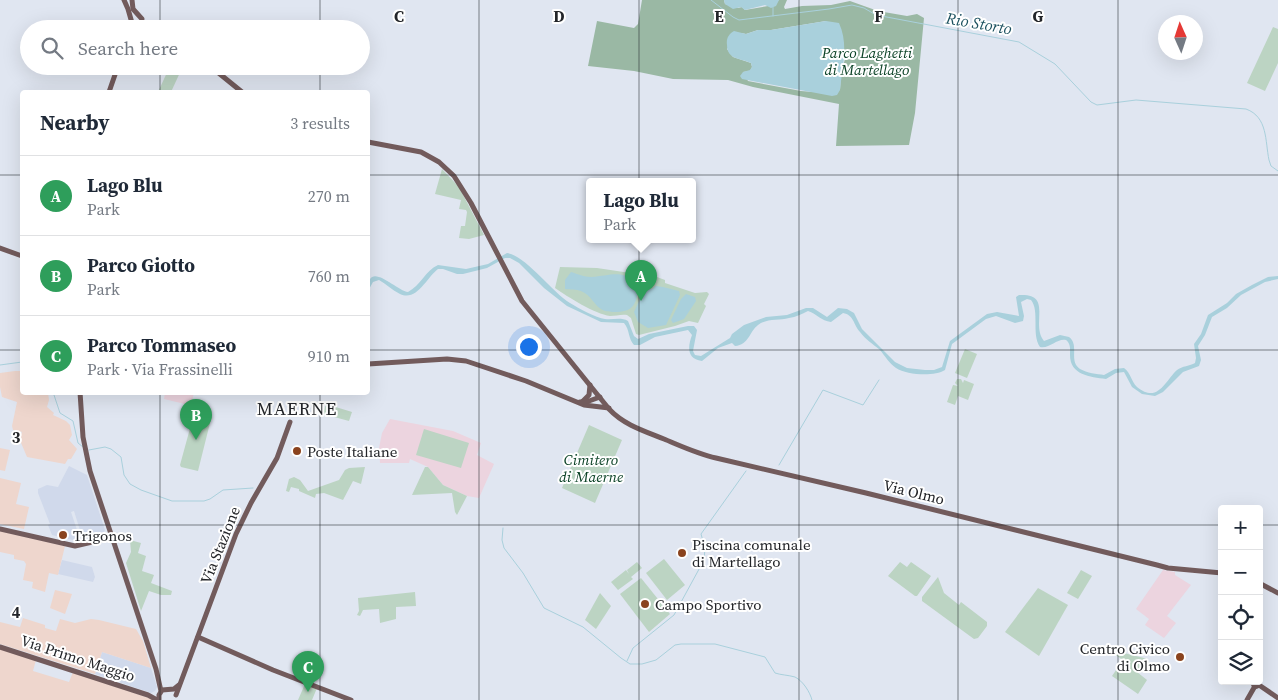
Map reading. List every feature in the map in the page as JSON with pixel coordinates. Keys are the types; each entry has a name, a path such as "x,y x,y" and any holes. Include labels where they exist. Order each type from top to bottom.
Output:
{"street":[{"path":"124,0 130,20"},
{"path":"132,0 133,8 142,20"},
{"path":"110,90 115,75"},
{"path":"221,75 240,90"},
{"name":"Via Olmo","path":"370,142 413,150 433,158 454,176 472,202 501,264 530,313 609,409 630,425 711,457 866,493 1168,568 1218,572"},
{"path":"0,248 20,255"},
{"name":"Via Olmo","path":"370,364 447,360 466,361 526,380 587,406 609,409"},
{"path":"577,402 588,397 590,384"},
{"path":"80,395 86,452 93,479 156,669 161,680 176,698"},
{"path":"577,402 600,398"},
{"path":"587,406 596,403 600,398"},
{"name":"Via Stazione","path":"176,698 236,534 276,458 290,422"},
{"path":"0,529 75,546 104,539 111,534"},
{"path":"95,541 111,534"},
{"path":"104,539 114,542"},
{"path":"1263,585 1278,593"},
{"path":"198,637 273,670 351,700"},
{"name":"Via Primo Maggio","path":"0,647 148,695 159,696 170,689"},
{"path":"156,669 159,696"},
{"name":"Via Stazione","path":"170,689 176,688 181,680"},
{"path":"1247,700 1256,687 1278,698"}],"shaded area":[{"path":"724,0 779,0 776,6 771,8 765,5 745,10 741,7 733,9 725,4"},
{"path":"826,21 839,23 844,40 840,90 837,95 832,96 742,79 740,76 743,72 750,70 752,67 751,63 735,58 728,50 727,38 734,31 746,34 758,30 771,30"},
{"path":"507,253 522,260 570,303 601,318 628,321 634,336 638,339 649,334 694,326 697,330 693,351 695,355 701,356 730,338 732,334 744,325 766,317 787,315 806,308 813,308 827,317 838,308 847,309 854,313 862,329 895,362 907,368 925,370 934,370 942,367 950,341 987,314 997,312 1019,316 1016,297 1019,295 1030,296 1036,299 1039,304 1040,334 1044,341 1060,335 1069,337 1074,344 1075,362 1080,369 1104,375 1115,369 1124,368 1137,387 1144,392 1150,393 1160,389 1177,370 1195,363 1194,344 1201,334 1208,315 1227,303 1236,294 1252,285 1268,277 1278,276 1278,279 1265,282 1241,295 1227,308 1212,317 1205,335 1198,346 1201,360 1199,366 1183,372 1163,392 1155,396 1142,394 1132,387 1124,372 1116,373 1106,379 1088,376 1077,371 1071,362 1069,345 1066,340 1040,347 1036,336 1034,305 1031,300 1027,299 1021,302 1024,316 1023,321 1015,323 996,316 986,319 952,344 945,370 934,374 921,374 896,368 880,350 862,335 851,318 843,313 831,322 808,311 792,318 765,321 758,325 740,345 735,346 732,343 718,348 702,361 693,358 691,355 689,348 692,335 688,330 655,337 640,345 634,345 624,323 601,322 567,306 544,288 519,263 510,258 505,258 487,268 463,274 438,269 412,295 400,294 379,280 373,282 370,287 370,280 377,276 408,292 438,265 466,269 488,264"},
{"path":"571,272 588,277 616,274 633,280 639,286 634,305 628,310 617,312 603,310 585,293 565,289 565,280"},
{"path":"656,286 679,291 680,295 666,325 648,328 638,322 634,312 644,290 652,289"},
{"path":"686,294 695,297 696,301 684,319 673,323 671,320 681,299"},
{"path":"20,371 20,395 48,395 47,407 54,413 53,415 70,425 72,435 69,440 77,449 71,459 68,459 65,464 27,457 19,438 22,432 13,430 12,426 17,402 2,397 0,373"},
{"path":"165,395 194,395 191,405 164,399"},
{"path":"390,419 453,431 481,443 477,455 494,464 479,498 467,496 443,485 428,467 410,459 409,463 380,463 379,448 382,433"},
{"path":"0,448 10,450 5,471 0,470"},
{"path":"69,466 87,475 105,530 101,536 83,540 74,511 71,512 81,542 52,535 38,489 47,485 58,487"},
{"path":"0,478 21,483 16,504 29,507 24,529 0,524"},
{"path":"0,531 65,546 58,575 49,573 45,592 32,588 33,582 23,580 26,564 24,561 14,559 14,555 0,552"},
{"path":"62,560 92,567 95,577 93,582 58,574"},
{"path":"1163,570 1175,572 1175,575 1191,585 1167,616 1176,623 1164,638 1145,625 1149,619 1136,609"},
{"path":"55,590 72,594 65,614 50,608"},
{"path":"23,618 45,625 45,628 56,631 60,619 75,623 91,619 99,620 136,629 143,641 151,668 102,652 95,674 0,644 0,622 20,627"},
{"path":"0,649 36,660 33,671 69,682 73,672 155,700 0,700"},
{"path":"102,652 151,668 157,687 155,691 151,693 95,674"}],"green space":[{"name":"Parco Laghetti di Martellago","path":"642,0 724,0 725,4 738,8 742,7 745,10 768,6 779,0 787,0 785,9 802,6 831,5 850,1 878,11 907,16 917,14 924,18 915,113 909,145 836,146 839,104 753,87 728,80 673,79 634,71 588,66 597,21 634,28 638,24","holes":["826,21 845,59 841,73 840,90 801,91 748,81 743,72 750,71 751,63 733,57 727,49 741,33 746,34 758,30 771,30"]},
{"path":"1273,27 1278,29 1278,63 1265,91 1247,83"},
{"path":"166,75 179,75 172,90 159,90"},
{"path":"442,169 459,187 484,235 469,239 459,238 461,226 465,226 467,212 466,210 459,209 461,200 435,194"},
{"path":"560,267 597,268 657,277 665,280 665,283 695,293 707,292 709,294 698,323 689,321 639,335 636,334 631,318 627,315 604,315 589,309 555,288"},
{"path":"965,349 977,354 967,378 955,373"},
{"path":"957,379 961,379 963,383 964,380 974,384 968,400 958,396 955,405 947,402 953,385 958,386 955,383"},
{"path":"326,404 352,412 349,421 323,414"},
{"path":"195,410 212,415 198,471 181,467 180,465"},
{"name":"Cimitero di Maerne","path":"589,425 622,440 595,503 562,488"},
{"path":"424,429 469,443 461,468 416,455"},
{"path":"365,467 361,484 353,481 343,500 324,493 316,494 315,498 299,491 299,489 291,487 289,492 286,491 289,479 294,477 300,480 308,491 339,480 345,470 349,468"},
{"path":"425,467 428,467 443,485 467,496 457,515 452,493 412,495"},
{"path":"130,540 141,543 138,553 146,556 142,571 154,575 151,583 172,591 171,595 161,595 149,591 141,611 126,563 131,552"},
{"path":"664,559 685,585 667,600 646,573"},
{"path":"637,562 642,568 631,577 633,579 618,590 611,582 626,570 629,574 627,570"},
{"path":"900,562 907,567 911,562 931,576 917,596 888,576"},
{"path":"1081,570 1092,576 1078,599 1067,593"},
{"path":"938,577 944,593 959,605 961,602 987,622 987,626 978,638 974,639 922,601 922,597"},
{"name":"Campo Sportivo","path":"641,578 670,614 649,632 620,594"},
{"path":"1038,588 1068,605 1039,656 1005,632"},
{"path":"415,592 416,606 396,607 396,619 380,623 379,609 363,610 360,616 357,615 359,611 358,598"},
{"path":"600,593 611,606 596,629 585,620"},
{"path":"1116,651 1148,659 1137,672 1147,680 1138,694 1112,676 1123,660 1114,654"},
{"path":"305,684 317,688 312,700 298,700"}],"waterway":[{"name":"Rio Storto","path":"711,0 739,20 852,5 864,8 876,15 1019,42 1055,64 1091,102 1097,105 1136,100 1246,109 1253,113 1262,124 1271,166 1278,171"},
{"path":"773,7 773,16"},
{"path":"0,365 20,362"},
{"path":"779,465 823,390 863,405 879,380"},
{"path":"54,395 60,413 73,421 78,443 83,447"},
{"path":"89,450 105,447 111,449 121,457 124,475 130,484 172,501 204,501 223,490 253,488"},
{"path":"627,661 633,648 674,615 704,560 705,548 701,534 746,471"},
{"path":"503,528 502,540 504,548 523,573 544,608 583,627 630,664 642,664 656,660 675,645 715,644 765,657 775,673 795,677 801,681 808,690 812,700"}],"place":[{"name":"Lago Blu","path":"641,301"},
{"name":"Parco Giotto","path":"196,440"},
{"name":"Poste Italiane","path":"297,451"},
{"name":"Trigonos","path":"63,535"},
{"name":"Piscina comunale di Martellago","path":"682,553"},
{"name":"Campo Sportivo","path":"645,604"},
{"name":"Centro Civico di Olmo","path":"1180,657"},
{"name":"Parco Tommaseo","path":"308,692"}],"district":[{"name":"MAERNE","path":"297,408"}]}
